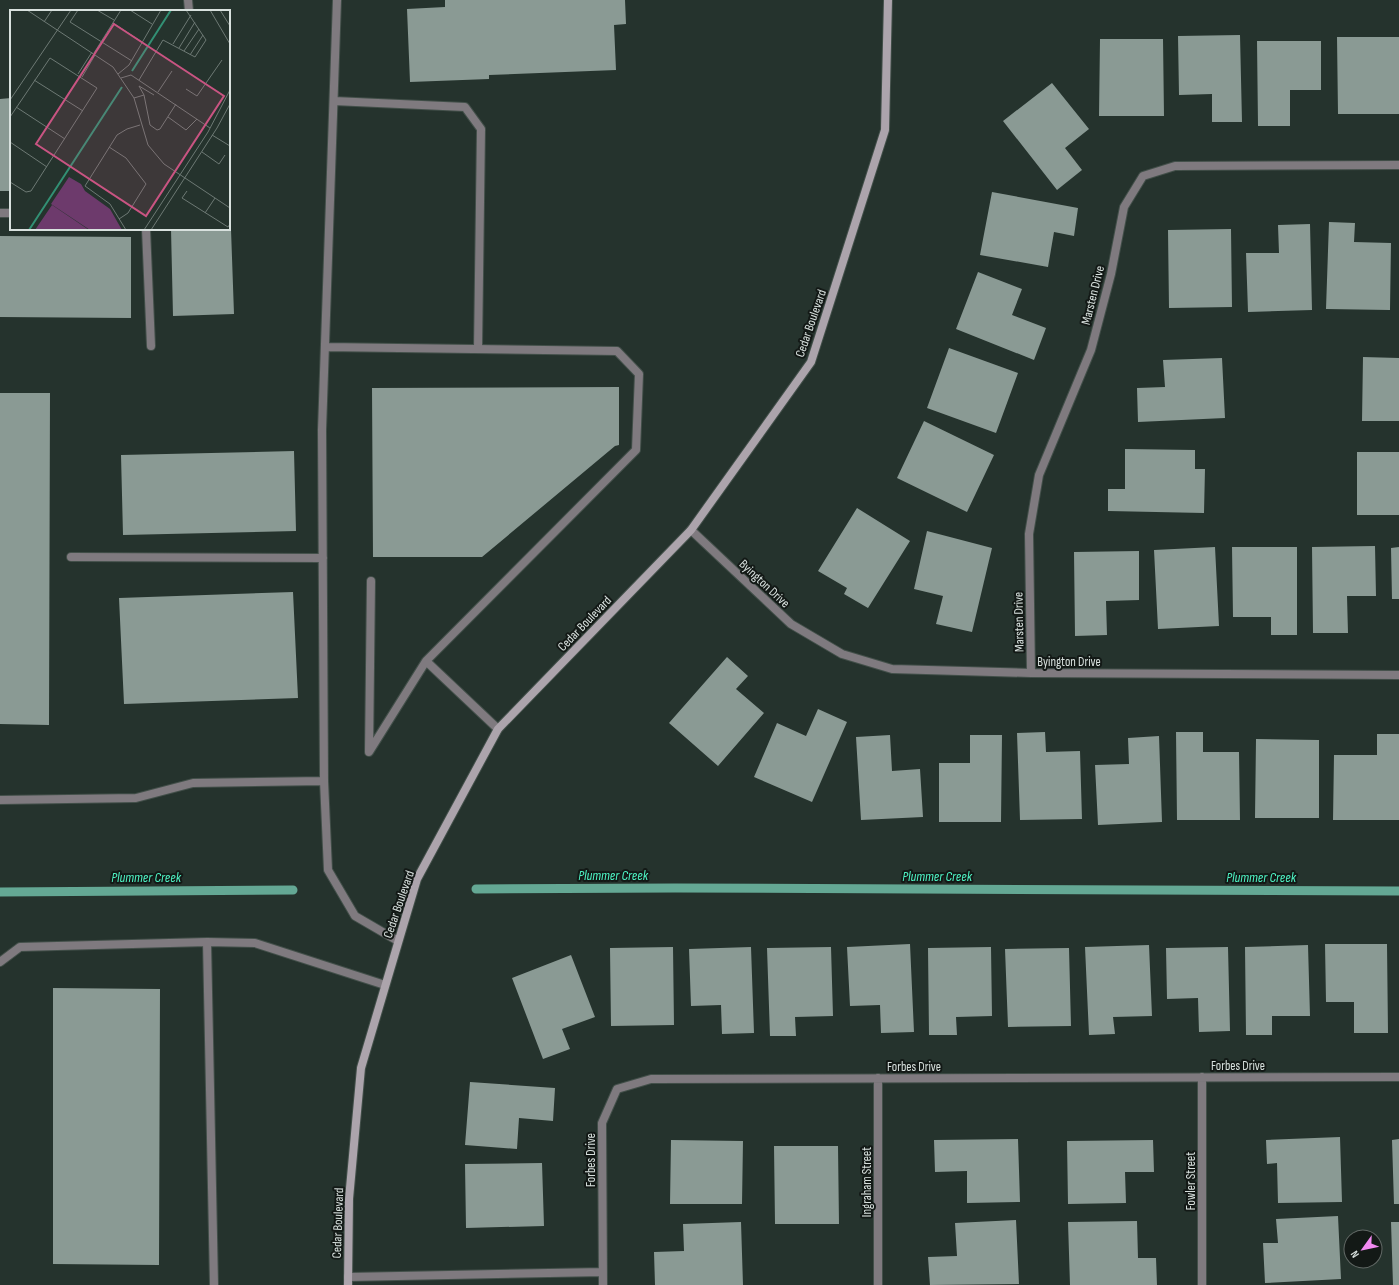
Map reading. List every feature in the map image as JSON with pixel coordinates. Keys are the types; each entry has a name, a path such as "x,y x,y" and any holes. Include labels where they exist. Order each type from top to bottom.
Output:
{"main road":[{"name":"Cedar Boulevard","path":"348,1281 349,1199 361,1068 417,879 498,729 691,530 811,362 885,130 888,0"}],"street":[{"path":"188,0 189,10"},
{"path":"337,0 322,430 324,781 328,870 355,916 398,941"},
{"path":"334,101 465,107 482,129 478,349"},
{"name":"Marsten Drive","path":"1031,673 1029,534 1038,475 1091,350 1111,274 1124,207 1142,176 1175,166 1399,165"},
{"path":"146,230 151,346"},
{"path":"325,347 617,351 639,374 636,450 426,661 369,752 371,580"},
{"name":"Byington Drive","path":"691,530 791,624 842,654 892,669 1031,673 1399,675"},
{"path":"71,557 323,558"},
{"path":"426,661 498,729"},
{"path":"0,800 136,798 193,783 324,781"},
{"path":"207,942 214,1285"},
{"path":"0,962 20,947 207,942 255,943 385,985"},
{"name":"Fowler Street","path":"1202,1077 1202,1285"},
{"name":"Forbes Drive","path":"603,1285 602,1123 617,1089 651,1080 1399,1077"},
{"name":"Ingraham Street","path":"878,1078 878,1285"},
{"path":"348,1281 603,1272"}],"building":[{"path":"445,0 625,0 626,24 614,25 616,70 489,75 489,79 410,82 407,9 445,7"},
{"path":"1240,35 1242,122 1212,122 1212,94 1179,95 1178,36"},
{"path":"1337,37 1399,37 1399,114 1338,114"},
{"path":"1100,39 1163,39 1164,116 1099,116"},
{"path":"1257,41 1321,41 1321,90 1290,90 1290,126 1258,126"},
{"path":"1052,83 1089,129 1065,148 1082,170 1057,190 1003,121"},
{"path":"10,98 10,191 0,191 0,99"},
{"path":"992,192 1078,208 1074,236 1054,232 1048,267 980,255"},
{"path":"230,201 234,314 173,316 171,230 230,230"},
{"path":"1329,222 1355,223 1354,242 1391,243 1390,310 1326,309"},
{"path":"1310,224 1312,310 1248,312 1246,253 1279,253 1278,225"},
{"path":"1231,229 1232,307 1169,308 1168,230"},
{"path":"0,236 131,237 131,318 0,317"},
{"path":"978,272 1022,289 1012,315 1046,328 1034,360 956,329"},
{"path":"949,348 1018,373 996,433 927,408"},
{"path":"1363,357 1399,358 1399,421 1362,421"},
{"path":"1222,358 1225,418 1138,422 1137,388 1165,387 1163,360"},
{"path":"619,387 619,445 615,446 482,557 373,557 372,388"},
{"path":"0,393 50,393 49,725 0,724"},
{"path":"924,421 994,455 967,512 897,478"},
{"path":"1125,449 1195,450 1195,469 1205,469 1204,513 1108,511 1108,489 1125,489"},
{"path":"294,451 296,531 123,535 121,455"},
{"path":"1357,452 1399,452 1399,515 1357,515"},
{"path":"857,508 910,541 868,608 844,594 847,588 818,571"},
{"path":"927,531 992,548 972,632 936,624 943,596 914,589"},
{"path":"1375,546 1376,596 1347,596 1348,633 1313,633 1312,547"},
{"path":"1215,547 1219,626 1158,629 1154,550"},
{"path":"1232,547 1297,547 1297,635 1271,635 1271,617 1233,617"},
{"path":"1399,547 1399,599 1392,599 1391,548"},
{"path":"1139,551 1139,600 1106,601 1107,635 1075,636 1074,552"},
{"path":"293,592 298,698 124,704 119,598"},
{"path":"727,657 748,676 736,689 764,713 718,766 669,723"},
{"path":"818,709 847,722 812,802 754,777 777,723 806,736"},
{"path":"1045,732 1046,752 1080,751 1082,819 1020,820 1017,733"},
{"path":"1176,732 1203,732 1203,752 1239,752 1240,820 1177,820"},
{"path":"1377,734 1399,734 1399,820 1333,820 1334,755 1377,755"},
{"path":"890,735 892,771 920,769 923,817 861,820 856,737"},
{"path":"970,735 1002,735 1001,822 939,822 939,763 970,763"},
{"path":"1159,736 1162,822 1098,825 1095,765 1129,764 1128,738"},
{"path":"1256,739 1319,740 1319,818 1255,818"},
{"path":"910,944 914,1032 881,1033 880,1005 850,1006 847,947"},
{"path":"1325,944 1387,944 1388,1033 1354,1033 1354,1002 1326,1002"},
{"path":"1149,945 1152,1016 1113,1017 1115,1034 1089,1035 1085,947"},
{"path":"1308,945 1310,1016 1272,1016 1272,1035 1246,1035 1245,947"},
{"path":"673,947 674,1025 611,1026 610,948"},
{"path":"751,947 754,1033 722,1034 721,1005 691,1006 689,949"},
{"path":"831,947 833,1016 795,1017 796,1036 770,1036 767,948"},
{"path":"991,947 992,1016 956,1017 957,1035 929,1035 928,948"},
{"path":"1228,947 1230,1031 1199,1032 1198,998 1167,999 1166,948"},
{"path":"1069,948 1071,1026 1008,1027 1005,949"},
{"path":"571,955 595,1017 562,1029 570,1049 543,1059 512,978"},
{"path":"53,988 160,989 159,1265 53,1264"},
{"path":"470,1082 555,1088 553,1121 519,1118 517,1149 465,1145"},
{"path":"1340,1137 1342,1202 1278,1203 1277,1163 1267,1164 1266,1140"},
{"path":"1018,1139 1020,1202 967,1203 967,1171 935,1172 934,1140"},
{"path":"1399,1139 1399,1204 1394,1204 1392,1140"},
{"path":"671,1140 743,1141 742,1204 670,1204"},
{"path":"1153,1140 1154,1172 1125,1172 1126,1203 1068,1204 1067,1141"},
{"path":"774,1146 838,1146 839,1224 775,1224"},
{"path":"542,1163 544,1226 466,1228 465,1164"},
{"path":"1338,1216 1341,1279 1265,1283 1263,1243 1278,1243 1276,1219"},
{"path":"1016,1220 1019,1284 930,1285 928,1257 957,1256 955,1223"},
{"path":"1137,1221 1138,1258 1156,1258 1157,1285 1070,1285 1068,1222"},
{"path":"741,1222 743,1285 655,1285 654,1252 684,1251 683,1224"},
{"path":"1391,1222 1399,1222 1399,1285 1393,1285"}],"waterway":[{"name":"Plummer Creek","path":"476,889 675,888 1399,891"},
{"name":"Plummer Creek","path":"0,892 293,890"}]}
